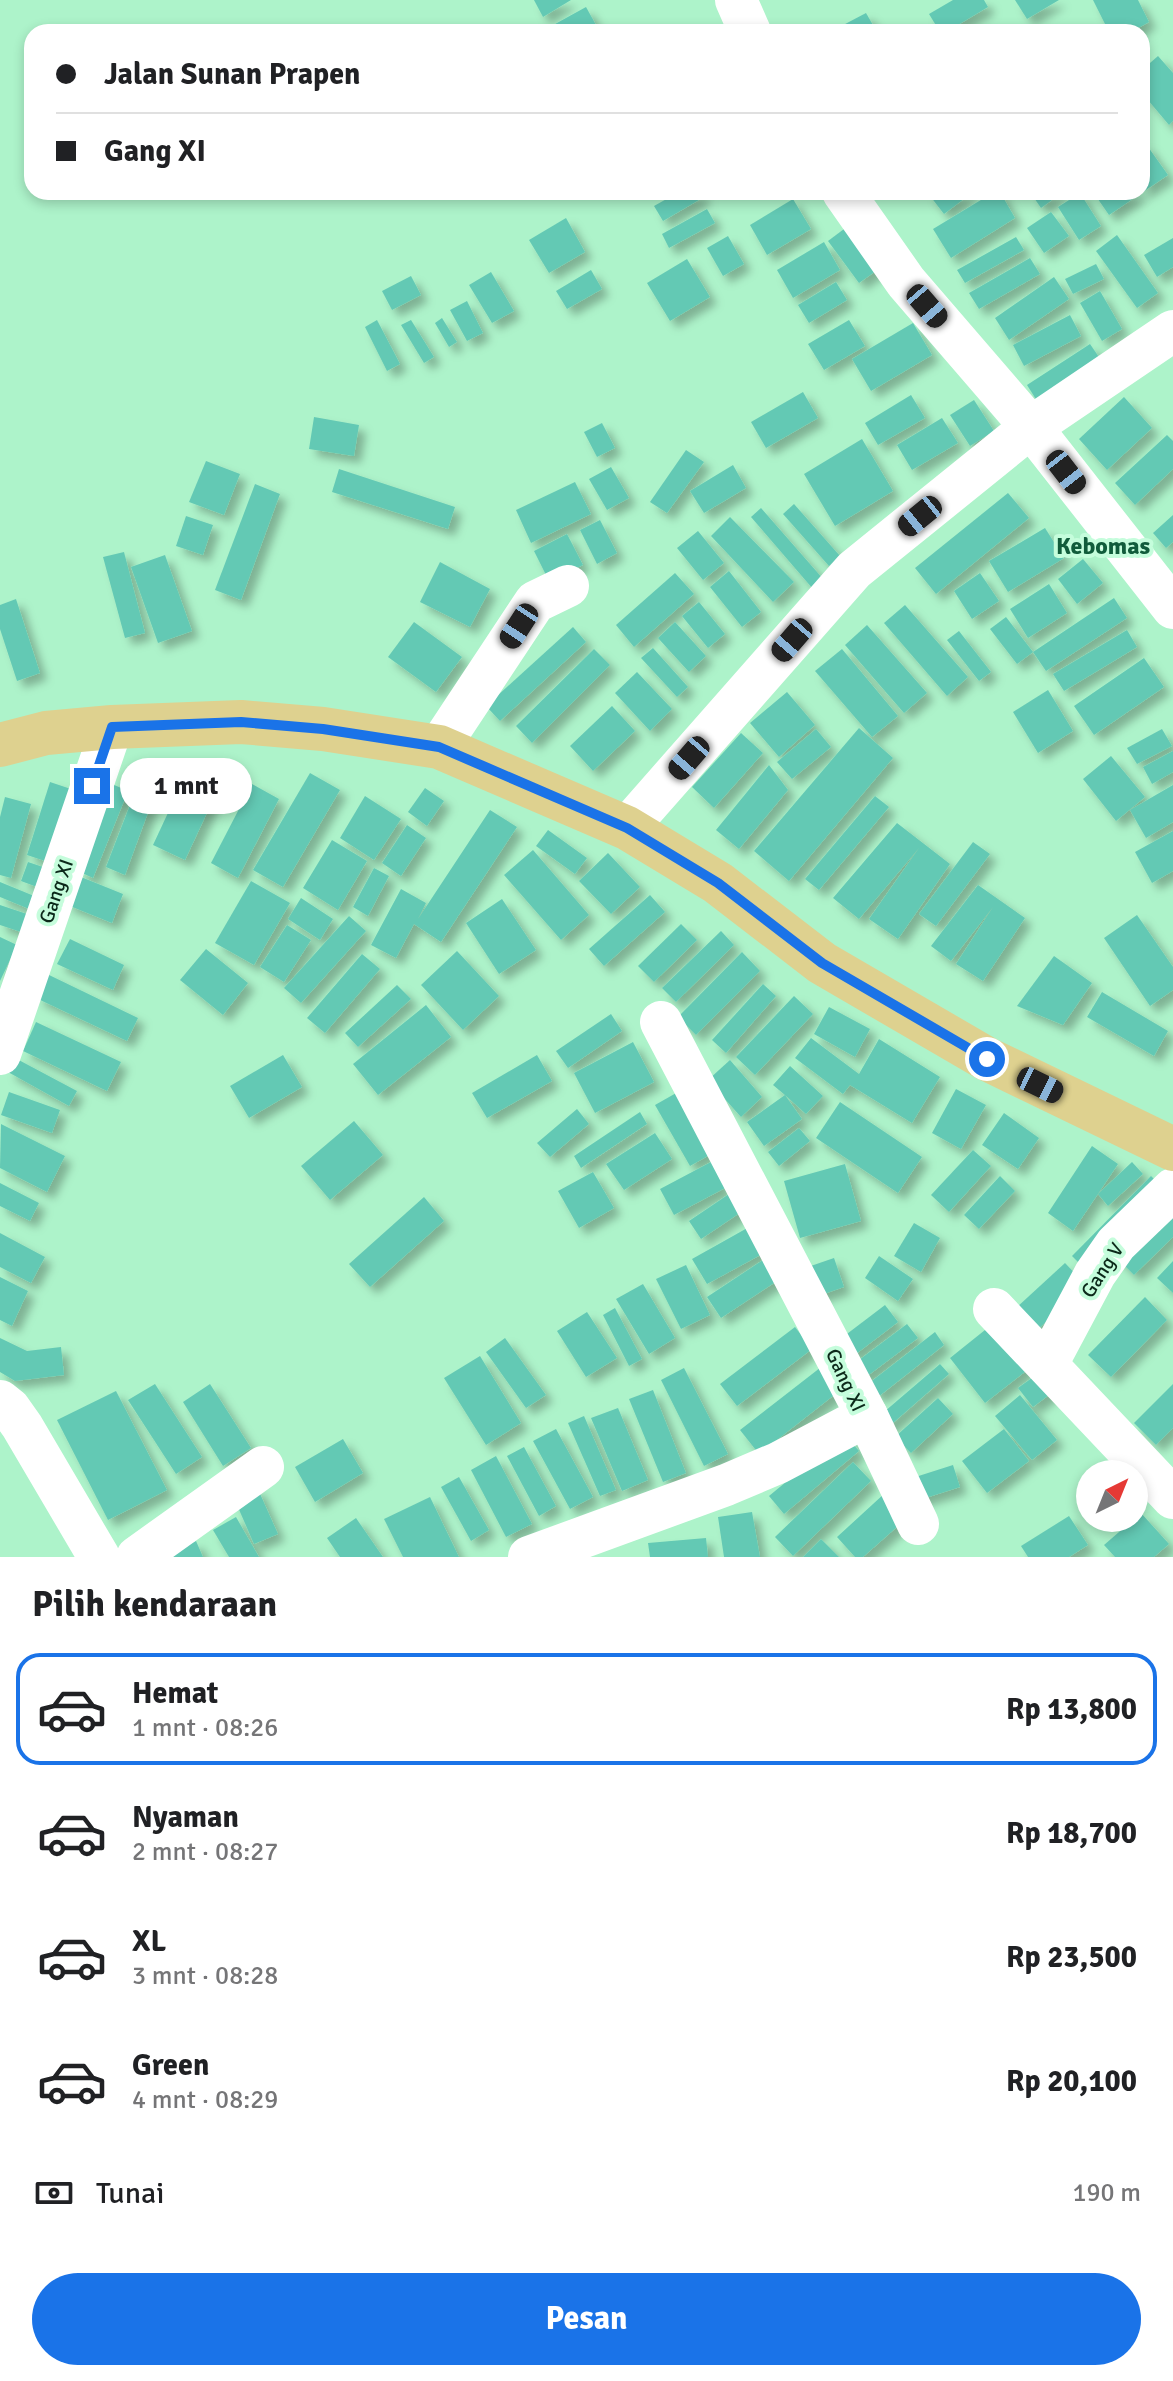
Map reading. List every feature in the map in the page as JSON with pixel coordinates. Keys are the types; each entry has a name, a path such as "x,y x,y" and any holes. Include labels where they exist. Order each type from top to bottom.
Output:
{"main road":[{"path":"0,745 46,733 241,722 323,729 439,747 627,828 718,883 822,963 987,1059 1173,1149"}],"street":[{"path":"736,0 746,24"},
{"path":"849,200 906,282 1031,427 1173,608"},
{"path":"627,828 854,570 1031,427 1173,331"},
{"path":"439,747 535,602 568,586"},
{"name":"Gang XI","path":"0,1054 112,727"},
{"name":"Gang XI","path":"529,1557 726,1485 778,1463 867,1416 661,1022"},
{"name":"Gang V","path":"1047,1364 1095,1274 1116,1244 1173,1189"},
{"path":"994,1309 1173,1498"},
{"path":"0,1401 22,1426 99,1557"},
{"path":"867,1416 918,1524"},
{"path":"137,1557 263,1467"}],"building":[{"path":"534,0 571,0 543,17"},
{"path":"953,0 984,0 988,7 959,24 935,24 929,14"},
{"path":"1015,0 1059,0 1027,19"},
{"path":"1093,0 1138,0 1149,22 1145,24 1105,24"},
{"path":"586,7 595,24 555,24"},
{"path":"866,13 872,24 845,24"},
{"path":"1158,56 1173,73 1173,121 1169,125 1150,102 1150,63"},
{"path":"1150,150 1168,175 1150,187"},
{"path":"665,200 699,200 663,221 654,206"},
{"path":"794,200 811,229 767,255 750,225"},
{"path":"933,200 962,200 944,214"},
{"path":"981,200 1005,200 1015,218 951,258 933,229"},
{"path":"1036,200 1052,200 1041,208"},
{"path":"1069,200 1084,200 1101,226 1079,240 1058,207"},
{"path":"1099,200 1131,200 1109,215"},
{"path":"707,209 715,223 669,248 662,234"},
{"path":"1051,212 1069,236 1044,253 1027,228"},
{"path":"566,218 585,252 549,273 529,240"},
{"path":"856,220 887,263 859,283 828,241"},
{"path":"1117,235 1158,293 1137,308 1096,251"},
{"path":"728,236 744,264 723,276 707,248"},
{"path":"1016,237 1024,250 965,283 957,270"},
{"path":"1173,238 1173,267 1157,277 1144,255"},
{"path":"824,242 840,270 793,298 777,270"},
{"path":"1030,258 1040,274 979,309 969,293"},
{"path":"687,259 710,297 670,321 647,283"},
{"path":"1096,264 1104,279 1073,294 1065,279"},
{"path":"591,270 602,289 567,309 556,291"},
{"path":"491,272 514,311 492,323 469,285"},
{"path":"411,276 421,295 392,310 382,291"},
{"path":"1054,277 1069,299 1009,340 995,318"},
{"path":"836,282 847,300 809,323 798,305"},
{"path":"1100,291 1122,329 1102,341 1080,303"},
{"path":"467,301 483,333 467,341 450,310"},
{"path":"1070,315 1081,336 1024,366 1013,345"},
{"path":"442,318 457,342 449,347 435,323"},
{"path":"377,320 400,364 387,371 365,327"},
{"path":"411,320 434,357 424,363 401,325"},
{"path":"849,320 865,346 824,370 808,344"},
{"path":"913,323 932,355 871,391 852,359"},
{"path":"1090,344 1103,363 1039,404 1027,385"},
{"path":"803,392 818,418 766,448 751,422"},
{"path":"911,395 925,418 878,445 865,423"},
{"path":"1124,397 1152,428 1107,470 1079,439"},
{"path":"974,400 994,431 970,446 950,415"},
{"path":"314,417 359,425 354,456 309,449"},
{"path":"942,418 958,443 912,470 897,445"},
{"path":"602,423 615,448 597,457 584,432"},
{"path":"1167,435 1173,441 1173,469 1135,505 1115,483"},
{"path":"862,439 893,491 835,526 804,474"},
{"path":"686,450 704,462 667,513 650,502"},
{"path":"206,461 240,474 224,515 189,502"},
{"path":"733,465 746,488 704,513 690,491"},
{"path":"611,467 629,498 607,510 589,479"},
{"path":"339,469 455,507 448,529 332,492"},
{"path":"575,482 591,514 531,543 516,510"},
{"path":"255,484 280,494 241,600 215,590"},
{"path":"1008,493 1029,518 936,594 915,568"},
{"path":"794,504 840,556 829,566 783,514"},
{"path":"761,508 824,580 813,589 751,517"},
{"path":"1173,515 1173,542 1166,548 1153,533"},
{"path":"186,516 213,525 203,555 176,546"},
{"path":"730,517 794,582 773,602 711,536"},
{"path":"600,520 617,553 597,564 580,530"},
{"path":"1045,528 1064,558 1008,592 989,561"},
{"path":"698,531 724,563 703,580 677,548"},
{"path":"567,534 583,565 549,581 534,551"},
{"path":"124,552 145,633 125,638 103,557"},
{"path":"165,555 192,631 158,643 131,567"},
{"path":"1083,559 1103,583 1077,604 1058,579"},
{"path":"440,562 490,589 470,627 420,602"},
{"path":"729,571 761,612 742,627 710,587"},
{"path":"675,573 694,594 634,647 616,625"},
{"path":"980,573 999,601 972,619 954,591"},
{"path":"1049,584 1067,613 1028,638 1010,609"},
{"path":"1114,598 1127,618 1046,671 1033,652"},
{"path":"16,599 40,673 17,681 0,629 0,605"},
{"path":"699,602 725,634 708,648 682,616"},
{"path":"905,605 968,677 947,696 884,623"},
{"path":"1006,617 1033,652 1017,664 990,629"},
{"path":"414,622 462,657 436,692 388,657"},
{"path":"675,622 706,656 689,672 658,638"},
{"path":"867,625 927,693 904,713 845,645"},
{"path":"573,627 586,642 500,721 486,706"},
{"path":"1127,630 1137,647 1064,691 1053,674"},
{"path":"959,631 991,672 979,681 947,640"},
{"path":"653,648 688,687 677,697 641,658"},
{"path":"594,649 610,665 532,743 516,726"},
{"path":"842,649 898,716 872,737 815,671"},
{"path":"1144,658 1164,687 1094,735 1074,706"},
{"path":"637,672 672,709 650,731 615,693"},
{"path":"1048,690 1073,731 1038,753 1013,712"},
{"path":"787,692 815,725 779,757 750,723"},
{"path":"612,706 635,731 593,771 570,746"},
{"path":"859,728 893,758 789,881 754,851"},
{"path":"816,729 831,747 792,779 777,762"},
{"path":"1162,729 1172,746 1137,764 1127,748"},
{"path":"741,733 763,753 714,808 692,787"},
{"path":"1173,751 1173,772 1152,784 1143,767"},
{"path":"1111,756 1145,797 1116,821 1083,779"},
{"path":"769,765 788,790 739,849 716,830"},
{"path":"187,772 219,787 185,860 153,845"},
{"path":"310,773 340,790 283,887 253,870"},
{"path":"50,782 77,791 54,864 27,855"},
{"path":"112,784 128,791 93,878 78,871"},
{"path":"252,784 279,799 238,878 211,863"},
{"path":"1173,785 1173,822 1146,838 1130,810"},
{"path":"425,788 444,801 427,826 408,812"},
{"path":"135,792 153,799 125,875 106,867"},
{"path":"365,796 401,819 374,860 340,838"},
{"path":"875,796 889,807 819,890 805,879"},
{"path":"5,797 31,804 11,878 0,875 0,817"},
{"path":"490,810 517,827 441,942 414,924 396,958 371,945 401,889 426,903 418,919"},
{"path":"897,823 950,864 898,939 869,919 919,848 859,919 833,898"},
{"path":"407,825 426,838 401,876 382,863"},
{"path":"548,830 587,858 575,874 536,846"},
{"path":"1173,831 1173,871 1152,883 1135,852"},
{"path":"332,840 367,861 338,910 303,888"},
{"path":"973,842 990,854 936,926 919,914"},
{"path":"533,850 589,915 561,940 504,875"},
{"path":"608,853 640,887 611,914 579,881"},
{"path":"28,862 55,871 48,891 21,881"},
{"path":"374,868 389,876 368,916 353,907"},
{"path":"76,875 123,894 112,923 65,904"},
{"path":"251,881 290,903 254,965 215,943"},
{"path":"0,882 39,898 34,911 0,897"},
{"path":"978,885 1025,918 983,981 956,964 993,907 951,961 931,946"},
{"path":"650,895 665,912 604,966 589,949"},
{"path":"301,898 333,919 320,940 288,919"},
{"path":"502,899 536,950 499,974 466,923"},
{"path":"0,905 27,914 21,932 0,925"},
{"path":"1137,915 1173,967 1173,990 1150,1006 1104,938"},
{"path":"349,916 366,931 301,1003 284,988"},
{"path":"681,924 697,940 654,982 638,966"},
{"path":"287,925 311,940 284,982 260,967"},
{"path":"721,931 734,945 676,1002 662,988"},
{"path":"0,937 17,945 0,981"},
{"path":"70,939 124,965 113,990 57,964"},
{"path":"206,949 248,983 223,1015 180,980"},
{"path":"457,951 499,996 463,1030 421,985"},
{"path":"742,952 760,971 696,1035 678,1017"},
{"path":"362,954 380,969 325,1033 307,1018"},
{"path":"1054,956 1092,983 1063,1025 1017,1006"},
{"path":"47,974 138,1018 127,1041 36,998"},
{"path":"763,984 776,996 726,1053 712,1040"},
{"path":"397,985 411,999 358,1047 345,1033"},
{"path":"1102,992 1168,1031 1154,1056 1087,1017"},
{"path":"794,996 813,1014 755,1075 736,1057"},
{"path":"426,1005 451,1037 378,1095 353,1064"},
{"path":"829,1007 870,1029 855,1057 814,1034"},
{"path":"611,1014 622,1031 568,1068 556,1051"},
{"path":"36,1022 121,1062 107,1091 23,1051"},
{"path":"811,1038 859,1074 879,1039 940,1077 912,1123 850,1085 843,1094 795,1058"},
{"path":"633,1042 654,1082 595,1113 574,1073"},
{"path":"283,1055 302,1087 249,1118 230,1086"},
{"path":"537,1055 552,1081 487,1118 472,1093"},
{"path":"15,1058 77,1091 69,1106 8,1072"},
{"path":"730,1060 762,1097 741,1117 708,1080"},
{"path":"790,1066 823,1096 806,1114 773,1085"},
{"path":"685,1088 720,1149 690,1166 655,1105"},
{"path":"956,1089 986,1105 961,1149 932,1133"},
{"path":"9,1092 60,1110 52,1133 1,1115"},
{"path":"785,1095 802,1119 764,1146 747,1122"},
{"path":"840,1102 922,1157 898,1193 816,1138"},
{"path":"577,1109 589,1124 550,1157 537,1143"},
{"path":"640,1112 647,1124 581,1168 574,1156"},
{"path":"1004,1113 1039,1138 1018,1169 982,1145"},
{"path":"354,1121 383,1155 330,1200 301,1166"},
{"path":"1,1124 65,1156 47,1192 0,1168"},
{"path":"799,1128 810,1141 779,1166 768,1152"},
{"path":"655,1133 672,1159 624,1190 606,1164"},
{"path":"1092,1146 1118,1164 1073,1231 1048,1213"},
{"path":"973,1150 991,1166 949,1212 931,1195"},
{"path":"711,1162 725,1188 674,1215 660,1189"},
{"path":"1132,1162 1143,1174 1108,1206 1098,1194"},
{"path":"845,1164 861,1221 800,1238 784,1181"},
{"path":"593,1172 614,1208 579,1228 558,1191"},
{"path":"1000,1176 1015,1191 979,1229 964,1215"},
{"path":"1151,1176 1164,1189 1085,1269 1072,1256"},
{"path":"0,1183 39,1203 30,1221 0,1206"},
{"path":"738,1188 750,1206 701,1239 689,1221"},
{"path":"424,1197 444,1221 370,1287 349,1264"},
{"path":"1173,1204 1173,1237 1134,1275 1113,1254"},
{"path":"914,1223 940,1238 921,1272 894,1256"},
{"path":"749,1227 764,1253 707,1284 692,1259"},
{"path":"0,1233 45,1257 31,1283 0,1267"},
{"path":"769,1256 783,1277 721,1318 707,1297"},
{"path":"879,1256 913,1279 898,1301 865,1278"},
{"path":"834,1258 844,1287 815,1297 805,1268"},
{"path":"1173,1261 1173,1293 1157,1278"},
{"path":"1065,1263 1086,1285 1037,1330 1016,1308"},
{"path":"686,1265 710,1315 681,1329 656,1279"},
{"path":"0,1277 28,1291 12,1326 0,1320"},
{"path":"643,1284 675,1338 649,1354 616,1299"},
{"path":"1145,1297 1167,1320 1111,1377 1088,1355"},
{"path":"885,1305 898,1322 852,1357 839,1340"},
{"path":"615,1308 642,1359 629,1366 603,1315"},
{"path":"587,1312 617,1358 586,1377 557,1331"},
{"path":"995,1322 1031,1367 985,1403 950,1358"},
{"path":"907,1324 918,1338 862,1380 851,1366"},
{"path":"795,1327 812,1349 737,1406 720,1384"},
{"path":"935,1332 944,1345 878,1397 868,1384"},
{"path":"0,1338 27,1351 61,1347 64,1375 15,1381 0,1372"},
{"path":"505,1338 546,1395 526,1408 486,1352"},
{"path":"480,1356 521,1423 486,1445 444,1378"},
{"path":"825,1364 843,1388 759,1454 740,1430"},
{"path":"940,1364 949,1374 886,1429 877,1418"},
{"path":"1047,1367 1062,1385 1033,1407 1018,1388"},
{"path":"684,1368 728,1454 704,1466 661,1380"},
{"path":"155,1384 202,1457 176,1474 128,1400"},
{"path":"210,1384 251,1448 223,1466 183,1402"},
{"path":"1173,1384 1173,1428 1156,1445 1134,1423"},
{"path":"653,1390 686,1473 663,1482 629,1399"},
{"path":"116,1391 167,1490 108,1520 57,1420"},
{"path":"1020,1395 1057,1440 1032,1460 995,1416"},
{"path":"938,1398 953,1414 911,1453 895,1437"},
{"path":"618,1408 648,1480 622,1491 591,1418"},
{"path":"584,1416 616,1490 600,1496 568,1423"},
{"path":"556,1429 593,1497 570,1509 533,1441"},
{"path":"1004,1429 1029,1461 987,1493 962,1461"},
{"path":"844,1434 859,1451 784,1514 769,1496"},
{"path":"343,1439 363,1473 315,1502 295,1467"},
{"path":"524,1447 556,1506 539,1516 507,1456"},
{"path":"496,1456 532,1524 506,1537 471,1470"},
{"path":"853,1462 871,1481 793,1556 775,1537"},
{"path":"953,1465 960,1487 913,1502 906,1480"},
{"path":"459,1477 489,1530 471,1541 441,1487"},
{"path":"257,1487 278,1534 254,1544 234,1498"},
{"path":"885,1493 907,1518 863,1557 855,1557 837,1537"},
{"path":"430,1497 459,1557 403,1557 384,1519"},
{"path":"752,1512 760,1557 724,1557 718,1517"},
{"path":"1069,1516 1076,1532 1079,1532 1088,1545 1069,1557 1028,1557 1021,1546"},
{"path":"236,1517 259,1557 229,1557 213,1530"},
{"path":"356,1518 383,1557 340,1557 327,1538"},
{"path":"1148,1521 1169,1544 1154,1557 1115,1557 1104,1545 1119,1532 1148,1532"},
{"path":"706,1538 708,1557 650,1557 648,1543"},
{"path":"821,1539 839,1557 803,1557"},
{"path":"196,1541 203,1557 161,1557"}],"district":[{"name":"Kebomas","path":"1103,546"}],"route":[{"path":"92,786 112,727 241,722 323,729 439,747 627,828 718,883 822,963 987,1059"}]}
